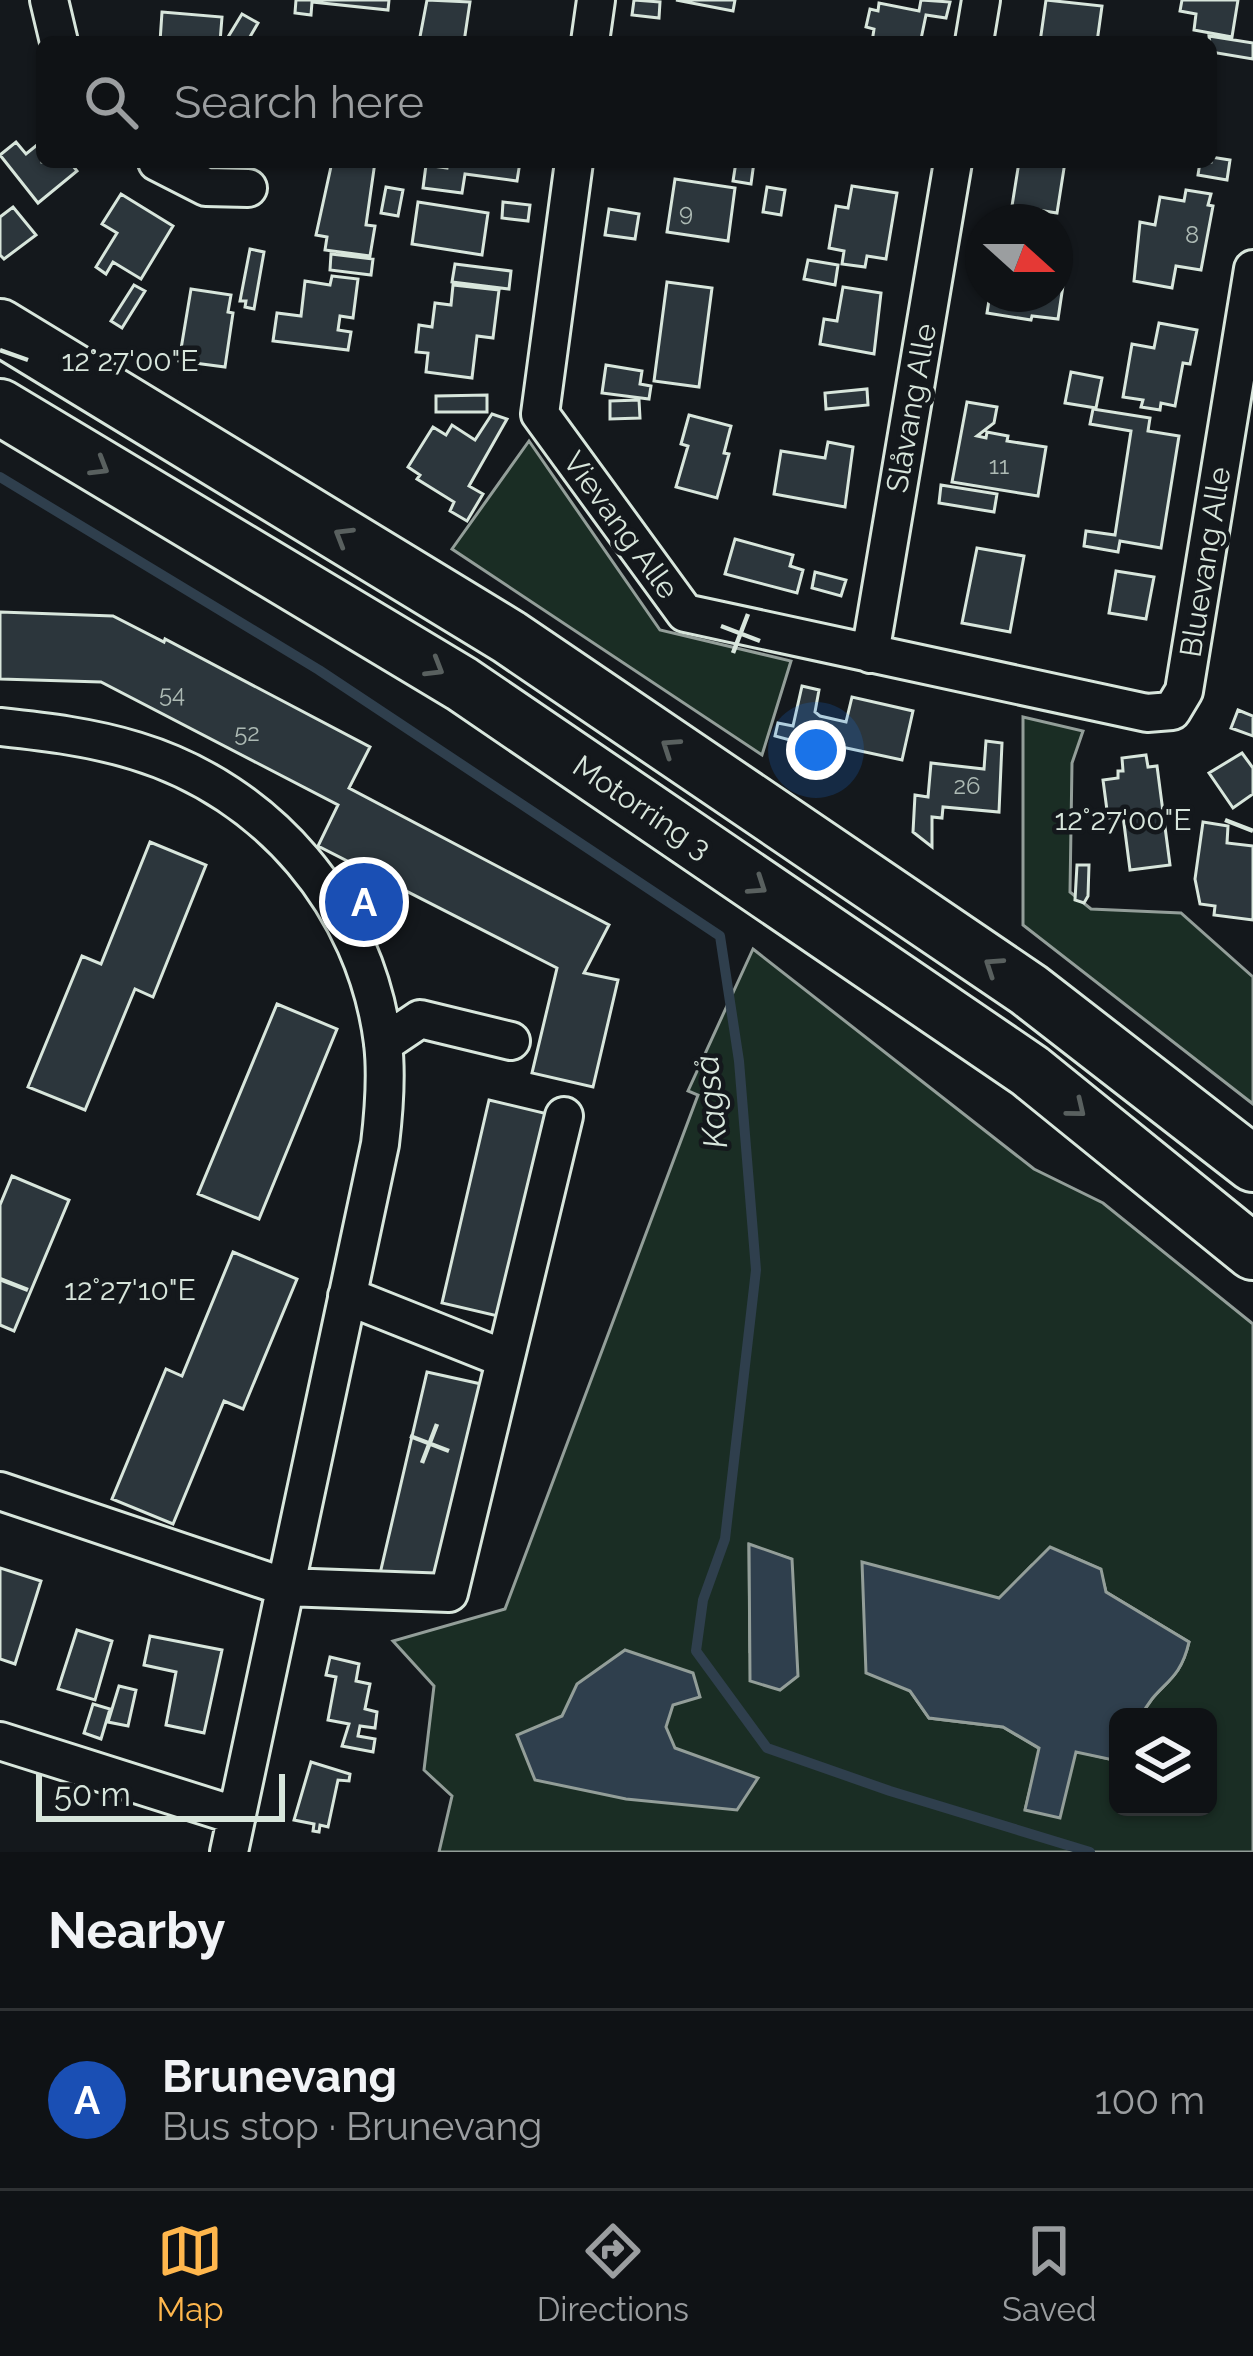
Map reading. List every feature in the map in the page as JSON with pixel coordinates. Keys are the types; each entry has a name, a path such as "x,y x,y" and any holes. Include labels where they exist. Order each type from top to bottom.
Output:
{"highway":[{"path":"0,327 509,637 1029,990 1253,1164"},
{"name":"Motorring 3","path":"0,406 462,684 1030,1071 1253,1252"}],"street":[{"path":"49,0 58,36"},
{"path":"591,36 596,0"},
{"path":"975,36 981,0"},
{"path":"169,168 206,187 248,188"},
{"name":"Vievang Alle","path":"573,168 540,415 685,614 1147,713 1172,711"},
{"name":"Slåvang Alle","path":"869,654 952,168"},
{"name":"Bluevang Alle","path":"1172,711 1184,691 1253,269"},
{"path":"0,727 75,735 140,752 199,777 246,805 327,887 370,979 383,1044 385,1096 380,1144 233,1834 0,1741"},
{"path":"383,1044 419,1019 511,1041"},
{"path":"0,1491 285,1588 448,1593 563,1116"},
{"path":"347,1297 505,1359"}],"green space":[{"path":"529,441 660,630 791,661 762,755 452,549"},
{"path":"1023,717 1083,731 1072,763 1070,892 1091,909 1181,913 1253,977 1253,1104 1023,925"},
{"path":"753,949 1034,1169 1103,1203 1253,1324 1253,1852 439,1852 452,1796 424,1770 434,1686 393,1641 505,1609 698,1095 688,1091","holes":["749,1545 791,1559 797,1673 750,1652","1066,1554 1100,1569 1106,1592 1189,1642 1180,1667 1147,1708 1217,1708 1217,1816 1109,1816 1109,1759 1076,1751 1025,1810 1040,1749 1003,1727 929,1718 910,1691 1032,1565"]}],"water":[{"path":"749,1544 792,1559 798,1676 780,1690 750,1681"},
{"path":"1050,1547 1101,1569 1106,1592 1189,1642 1180,1667 1147,1708 1109,1708 1109,1759 1076,1752 1060,1818 1025,1810 1039,1748 1003,1727 929,1718 910,1691 866,1673 862,1562 999,1598"},
{"path":"625,1650 693,1673 700,1697 673,1705 666,1727 675,1748 758,1778 737,1810 626,1799 535,1780 517,1735 562,1716 577,1684"}],"building":[{"path":"296,0 389,0 388,10 312,2 311,15 295,13"},
{"path":"427,0 470,2 465,36 420,36"},
{"path":"634,0 660,2 659,18 632,15"},
{"path":"676,0 735,0 733,11"},
{"path":"921,0 950,2 946,18 926,15 922,36 873,36 874,29 866,27 870,9 878,11 879,3 919,11"},
{"path":"1046,0 1102,6 1098,36 1041,36"},
{"path":"1182,0 1238,0 1232,37 1194,30 1196,14 1180,11"},
{"path":"162,12 222,17 220,36 160,36"},
{"path":"242,14 258,23 250,36 229,36"},
{"path":"1217,37 1253,43 1253,59 1217,53"},
{"path":"16,142 26,154 36,146 36,168 77,171 38,203 0,155"},
{"path":"1217,158 1230,160 1227,180 1198,175 1199,168 1217,168"},
{"path":"331,168 374,168 366,225 375,226 370,256 325,250 327,237 316,235"},
{"path":"426,168 519,168 517,181 465,174 462,193 423,188"},
{"path":"735,168 753,168 751,184 733,181"},
{"path":"1018,168 1064,168 1058,204 1012,204"},
{"path":"675,179 735,188 728,241 667,232"},
{"path":"852,186 897,193 886,259 867,256 865,267 842,264 844,251 829,248 836,206 848,208"},
{"path":"386,187 403,190 398,216 381,213"},
{"path":"767,187 785,190 781,215 763,212"},
{"path":"1186,190 1211,194 1201,270 1176,266 1172,288 1134,281 1140,222 1155,225 1160,197 1184,201"},
{"path":"121,194 173,226 141,279 113,262 106,274 96,267 117,233 102,224"},
{"path":"418,202 488,213 482,255 412,244"},
{"path":"503,202 530,205 528,221 502,218"},
{"path":"13,207 36,235 4,259 0,255 0,217"},
{"path":"609,209 639,214 635,239 605,235"},
{"path":"250,249 264,252 254,309 240,301"},
{"path":"331,254 373,259 371,275 330,270"},
{"path":"808,260 838,265 835,285 804,279"},
{"path":"455,264 511,271 509,289 452,282"},
{"path":"332,276 358,279 353,318 340,316 338,330 351,332 348,350 273,341 277,313 301,316 305,281 330,285"},
{"path":"667,282 712,288 699,387 654,381"},
{"path":"134,285 145,291 122,328 111,321"},
{"path":"453,285 499,290 493,338 477,336 472,378 426,372 428,353 416,352 419,325 432,327 435,303 451,305"},
{"path":"843,287 881,293 874,354 820,344 824,319 837,321"},
{"path":"191,289 231,295 225,367 179,361"},
{"path":"1059,312 1058,319 1032,316 1031,320 987,313"},
{"path":"1159,323 1197,330 1190,364 1183,363 1175,406 1161,403 1160,410 1141,407 1143,400 1123,397 1132,344 1154,348"},
{"path":"606,365 642,371 640,384 651,386 649,399 602,393"},
{"path":"1071,372 1102,378 1096,408 1065,403"},
{"path":"867,389 868,405 826,409 825,393"},
{"path":"487,395 487,412 436,412 436,396"},
{"path":"639,400 640,418 610,419 610,401"},
{"path":"967,402 997,407 994,423 977,436 986,438 987,432 1008,436 1007,441 1046,447 1038,496 952,482"},
{"path":"1093,409 1150,418 1148,431 1179,436 1161,548 1120,541 1118,552 1084,546 1086,531 1115,535 1131,431 1090,424"},
{"path":"492,414 507,419 469,486 483,494 467,521 450,511 454,502 417,479 420,475 408,467 433,427 446,435 452,425 475,440"},
{"path":"689,415 731,426 717,498 676,487 688,446 681,444"},
{"path":"828,442 853,447 845,507 774,494 781,451 825,458"},
{"path":"941,485 997,494 994,512 939,503"},
{"path":"735,539 793,555 790,566 803,570 797,593 725,574"},
{"path":"977,548 1024,556 1010,632 962,623"},
{"path":"1116,571 1154,577 1146,619 1109,613"},
{"path":"815,572 846,580 841,596 812,588"},
{"path":"0,612 113,616 165,639 370,747 349,788 609,925 584,973 618,980 593,1087 532,1073 557,968 318,846 338,805 101,682 0,679"},
{"path":"802,686 819,690 815,712 846,722 852,697 913,711 902,760 775,736 778,723 793,726"},
{"path":"1238,710 1253,716 1253,736 1231,728"},
{"path":"986,741 1002,743 999,812 943,807 942,818 932,817 932,847 913,832 915,795 928,797 931,763 984,769"},
{"path":"1242,753 1253,768 1253,794 1233,808 1209,773"},
{"path":"1146,755 1148,767 1157,766 1170,865 1130,870 1123,816 1108,818 1103,780 1118,778 1122,758"},
{"path":"1203,822 1228,826 1227,843 1253,846 1253,920 1214,915 1215,906 1200,904 1195,879"},
{"path":"150,842 206,865 153,997 135,989 85,1110 28,1087 82,956 101,964"},
{"path":"1077,865 1089,865 1084,903 1075,900"},
{"path":"277,1004 337,1029 259,1219 198,1194"},
{"path":"489,1100 548,1114 502,1317 442,1303"},
{"path":"12,1176 69,1200 14,1331 0,1325 0,1205"},
{"path":"233,1252 297,1279 243,1409 224,1401 173,1524 112,1499 166,1369 182,1376"},
{"path":"427,1372 481,1384 434,1590 379,1578"},
{"path":"0,1568 41,1581 15,1664 0,1659"},
{"path":"77,1630 112,1641 95,1700 58,1689"},
{"path":"150,1636 222,1650 204,1733 166,1725 176,1672 144,1665"},
{"path":"330,1657 359,1664 356,1681 370,1684 365,1709 377,1712 375,1728 360,1726 358,1736 375,1739 373,1752 342,1746 349,1724 328,1720 336,1677 326,1675"},
{"path":"119,1686 136,1690 128,1726 108,1722"},
{"path":"93,1704 110,1709 101,1739 84,1733"},
{"path":"311,1762 350,1774 349,1781 338,1780 328,1827 320,1825 319,1832 313,1831 314,1824 294,1820"}],"waterway":[{"name":"Kagså","path":"0,477 319,670 720,936 739,1061 756,1270 725,1539 703,1600 696,1651 767,1748 1090,1852"}],"place":[{"name":"Brunevang","path":"364,902"}]}
